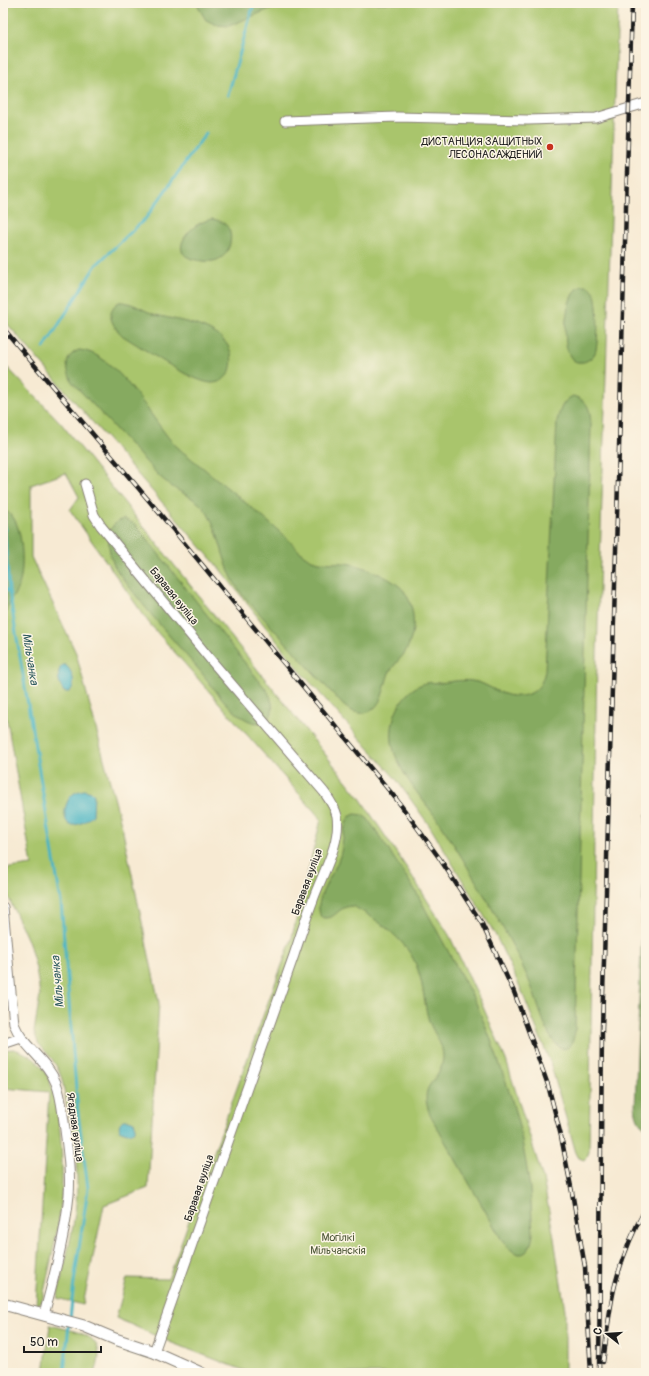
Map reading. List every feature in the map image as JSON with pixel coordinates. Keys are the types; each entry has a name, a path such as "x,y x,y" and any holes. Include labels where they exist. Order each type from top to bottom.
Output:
{"street":[{"path":"285,121 397,117 528,120 596,118 646,103"},
{"name":"Баравая вуліца","path":"85,484 94,515 101,526 210,659 324,792 332,803 337,814 337,826 333,847 154,1352"},
{"name":"Ягадная вуліца","path":"3,907 12,1016 17,1032 50,1070 56,1084 69,1164 69,1194 65,1224 48,1316"},
{"path":"3,1044 21,1038"},
{"path":"3,1304 84,1326 154,1352 200,1373"}],"green space":[{"path":"3,3 618,3 597,653 589,1152 584,1160 579,1158 576,1153 550,1062 520,987 495,934 429,825 396,779 302,673 219,568 3,319"},
{"path":"197,3 284,3 229,26 217,25 206,20"},
{"path":"212,219 218,220 229,229 231,238 226,253 219,259 209,261 195,260 186,256 182,252 181,247 185,237 197,225"},
{"path":"582,286 591,288 595,294 598,331 595,353 585,362 578,362 572,359 566,346 565,327 570,300 575,291"},
{"path":"119,302 133,305 156,315 200,326 220,337 227,344 231,353 232,360 230,371 222,380 211,383 191,376 154,356 123,336 116,328 111,319 111,315 114,306"},
{"path":"79,350 93,354 106,362 119,373 164,432 182,452 265,519 308,558 326,563 346,563 357,565 387,578 404,591 413,614 413,631 411,639 404,654 389,673 382,696 371,711 366,713 355,712 344,706 244,597 232,579 212,521 202,506 195,500 171,486 159,476 72,382 68,372 67,363 70,356"},
{"name":"Могілкі Мільчанскія","path":"3,363 60,422 360,798 449,935 480,1000 506,1060 543,1179 565,1310 565,1373 251,1373 172,1343 116,1318 127,1278 168,1279 291,941 321,819 149,623 70,510 79,497 66,473 31,485 31,557 76,653 122,827 159,1003 148,1188 104,1205 83,1305 57,1298 73,1224 77,1195 76,1155 62,1079 52,1059 38,1043 34,1032 40,995 36,969 29,943 3,885 3,869 32,865 3,697"},
{"path":"573,396 582,400 588,406 591,425 575,1030 570,1046 564,1048 560,1047 552,1040 526,973 490,905 447,833 402,769 394,752 392,732 393,722 400,703 414,688 426,683 473,681 507,695 524,696 538,688 541,683 545,671 557,421 564,403"},
{"path":"3,511 10,514 19,531 22,567 19,585 8,606 3,622"},
{"path":"124,519 135,524 268,692 273,708 268,719 257,723 250,721 236,713 158,623 116,569 110,554 109,535 114,525 118,521"},
{"path":"355,814 362,815 368,819 415,890 476,1003 491,1040 511,1097 520,1130 530,1188 533,1234 529,1248 522,1254 514,1252 503,1242 431,1117 427,1105 427,1090 438,1074 441,1067 443,1053 429,1021 420,976 414,959 392,932 353,906 343,908 333,916 326,918 321,917 319,902 340,856 344,831 349,817"},
{"path":"646,814 646,1128 637,1117 635,1109"},
{"path":"13,1049 31,1057 45,1071 51,1084 55,1101 61,1140 62,1180 58,1223 42,1302 36,1305 49,1092 3,1088 3,1050"},
{"path":"50,1325 81,1333 89,1337 95,1343 99,1350 99,1360 95,1373 44,1373"}],"water":[{"path":"63,665 68,667 73,678 73,686 69,692 64,692 59,682 58,674"},
{"path":"84,790 92,792 94,795 93,815 82,823 70,825 67,822 65,815 67,802 73,794"},
{"path":"123,1120 134,1122 136,1127 134,1132 127,1133 121,1131 119,1125"}],"waterway":[{"path":"228,95 254,3"},
{"path":"44,348 96,265 146,218 206,133"},
{"name":"Мільчанка","path":"3,510 9,591 61,902 78,1113 88,1188 70,1319"},
{"name":"Мільчанка","path":"3,589 9,591"},
{"name":"Мільчанка","path":"64,1373 69,1324"}],"railway":[{"path":"599,1373 602,1029 632,3"},
{"path":"3,328 151,503 397,800 440,859 481,922 514,992 548,1085 561,1136 585,1267 591,1373"},
{"path":"603,1362 616,1281 629,1243 646,1208"}],"place":[{"name":"ДИСТАНЦИЯ ЗАЩИТНЫХ ЛЕСОНАСАЖДЕНИЙ","path":"550,147"}]}
